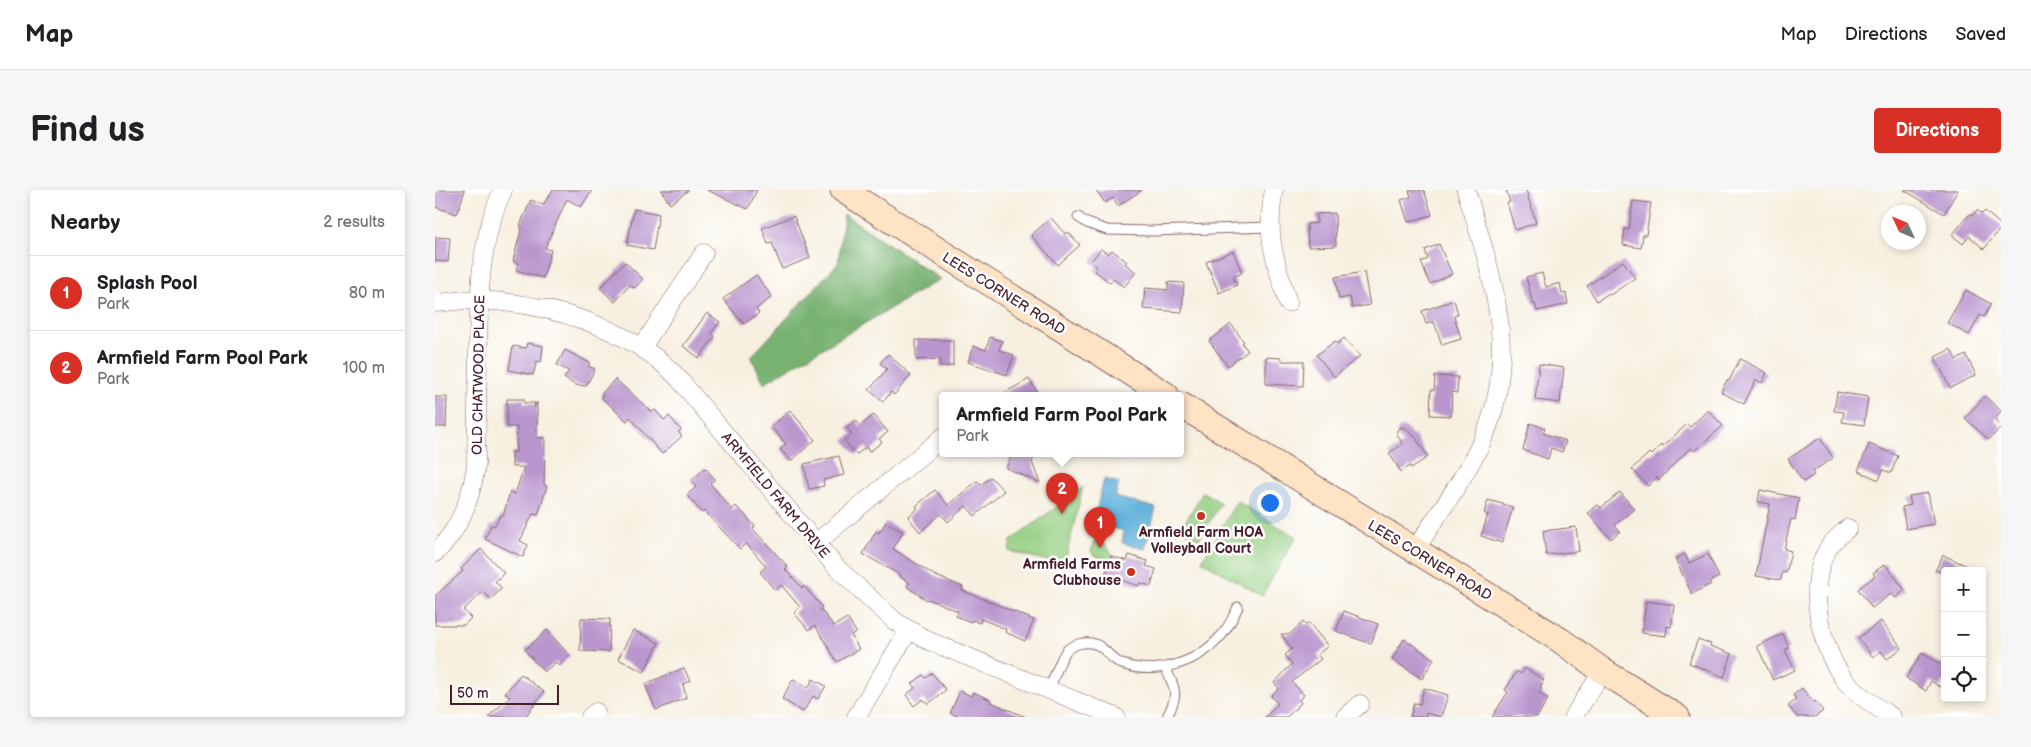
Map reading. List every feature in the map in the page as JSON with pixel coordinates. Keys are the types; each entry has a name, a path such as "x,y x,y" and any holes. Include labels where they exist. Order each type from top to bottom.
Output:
{"street":[{"name":"OLD CHATWOOD PLACE","path":"435,553 452,534 461,519 473,485 476,466 479,300 486,240 503,190"},
{"name":"LEES CORNER ROAD","path":"843,190 1161,392"},
{"path":"1274,190 1269,227 1275,262 1287,303"},
{"path":"1415,550 1466,470 1483,439 1492,414 1498,388 1501,334 1496,294 1467,190"},
{"path":"642,347 704,253"},
{"name":"ARMFIELD FARM DRIVE","path":"435,303 479,300 532,305 582,320 642,347 664,362 679,378 837,568 896,622 929,640 1116,717"},
{"name":"LEES CORNER ROAD","path":"1184,407 1560,640 1677,717"},
{"path":"817,543 939,440"},
{"path":"1848,528 1831,544 1823,560 1817,595 1822,634 1833,661 1844,679 1858,694 1892,717"},
{"path":"856,717 909,630"},
{"path":"1573,717 1603,670"},
{"path":"1345,717 1360,704"}],"lane":[{"path":"1078,216 1092,225 1107,230 1269,227"},
{"path":"1049,690 1066,651 1075,645 1086,642 1096,644 1121,664 1141,667 1165,667 1190,660 1207,650 1222,636 1238,607"},
{"path":"1165,667 1176,698 1167,717"}],"green space":[{"path":"844,214 940,279 764,383 751,357 838,263"},
{"path":"1083,487 1064,565 1009,551 1011,541"},
{"name":"Armfield Farm HOA Volleyball Court","path":"1203,492 1221,503 1199,539 1181,529"},
{"path":"1237,501 1296,537 1262,596 1202,561"},
{"path":"1094,541 1105,544 1115,558 1114,561 1095,556 1091,552"}],"water":[{"path":"1104,479 1119,483 1115,497 1156,508 1145,549 1122,543 1124,531 1093,523"}],"building":[{"path":"435,190 465,190 457,214 435,207"},
{"path":"553,190 592,190 581,207 567,199 545,248 551,250 543,278 516,270 518,263 513,261 522,226 520,225 531,200 543,205"},
{"path":"661,190 689,190 670,204"},
{"path":"707,190 757,190 748,209"},
{"path":"1096,190 1142,190 1118,206 1113,198 1105,203"},
{"path":"1409,190 1424,190 1432,215 1408,222 1401,200 1411,197"},
{"path":"1506,190 1526,190 1536,223 1515,230 1507,203 1510,202"},
{"path":"1904,190 1958,190 1944,214"},
{"path":"1633,201 1651,203 1646,235 1643,235 1641,248 1623,245 1625,229 1629,230"},
{"path":"634,209 659,214 653,250 627,245"},
{"path":"1977,210 1982,214 1985,211 2001,225 2001,228 1984,249 1969,236 1963,244 1952,235 1967,217 1971,214 1973,215"},
{"path":"1335,213 1336,246 1308,247 1307,224 1317,223 1316,214"},
{"path":"794,216 810,258 782,269 772,243 768,244 762,228"},
{"path":"1051,218 1065,234 1068,232 1080,245 1058,265 1031,235"},
{"path":"435,237 450,238 448,262 435,261"},
{"path":"1439,244 1452,274 1430,284 1421,262 1428,259 1425,250"},
{"path":"1101,249 1108,254 1112,250 1127,262 1125,264 1136,272 1124,287 1113,279 1110,283 1094,270 1097,267 1091,261"},
{"path":"1233,251 1242,273 1233,277 1237,285 1219,293 1206,262"},
{"path":"1623,261 1635,278 1610,295 1609,293 1597,301 1587,286"},
{"path":"625,262 643,279 635,288 630,285 615,302 600,288"},
{"path":"1364,272 1370,305 1352,308 1350,297 1339,299 1335,277"},
{"path":"1542,273 1546,287 1560,283 1562,294 1566,293 1568,304 1537,311 1535,304 1533,304 1526,277"},
{"path":"756,275 772,297 756,309 759,313 744,324 723,299"},
{"path":"1168,282 1184,283 1182,312 1143,309 1145,288 1168,290"},
{"path":"1966,290 1991,304 1984,317 1980,315 1969,335 1947,323"},
{"path":"1454,300 1458,314 1454,316 1461,339 1442,345 1434,322 1426,324 1422,311"},
{"path":"707,313 720,322 711,333 715,336 699,358 683,346"},
{"path":"1231,324 1248,351 1228,366 1209,341"},
{"path":"990,337 1002,341 999,350 1014,355 1007,375 968,362 973,346 986,350"},
{"path":"1344,338 1360,356 1334,377 1317,355 1335,341 1337,344"},
{"path":"916,340 953,340 953,366 940,367 940,359 916,360"},
{"path":"527,343 543,346 541,362 537,361 533,375 509,370 513,346 526,348"},
{"path":"1951,349 1956,360 1966,355 1976,375 1950,388 1935,357"},
{"path":"565,350 590,363 588,366 595,369 586,386 575,385 564,378 569,371 557,365"},
{"path":"888,354 911,375 894,395 891,392 883,402 869,390 887,369 880,363"},
{"path":"1266,357 1281,358 1281,361 1304,361 1303,386 1266,384"},
{"path":"1740,359 1767,373 1762,383 1756,380 1744,404 1721,392"},
{"path":"1539,364 1564,368 1560,403 1535,400"},
{"path":"1435,376 1458,377 1457,393 1452,392 1451,416 1430,415 1431,390 1434,390"},
{"path":"615,379 652,412 655,410 664,420 669,416 681,430 678,432 682,436 662,454 630,417 627,421 602,398 602,393"},
{"path":"1029,379 1037,392 1006,392"},
{"path":"1837,392 1868,397 1864,425 1842,422 1844,412 1834,411"},
{"path":"1985,396 2001,411 1995,420 2001,427 1989,440 1965,418"},
{"path":"435,397 447,397 446,427 435,427"},
{"path":"507,399 524,399 524,403 535,403 534,408 537,402 537,438 545,438 544,485 547,486 538,515 533,514 520,541 528,545 523,557 485,539 491,525 494,526 501,515 503,516 510,492 515,494 524,467 512,467 512,452 516,452 517,427 507,427"},
{"path":"790,410 815,440 791,461 780,449 786,444 771,427"},
{"path":"1708,410 1723,426 1694,451 1690,448 1659,480 1657,477 1648,486 1632,469 1649,453 1651,455 1661,445 1662,447 1687,424 1690,427"},
{"path":"874,415 888,432 879,439 882,442 869,452 866,447 856,455 844,440 852,434 847,428 856,420 860,426"},
{"path":"1530,423 1545,428 1543,433 1566,441 1562,452 1551,448 1548,459 1523,450"},
{"path":"1402,427 1407,429 1412,436 1414,435 1428,457 1401,472 1389,453 1403,444 1397,435 1397,430"},
{"path":"1820,438 1833,458 1812,472 1814,475 1803,482 1788,459"},
{"path":"1869,444 1898,456 1891,473 1883,470 1879,480 1858,471"},
{"path":"839,456 844,475 823,480 824,486 809,489 804,464"},
{"path":"1011,457 1034,457 1032,462 1040,483 1006,468"},
{"path":"705,468 715,479 710,483 732,510 736,506 755,526 753,529 788,567 785,569 802,588 804,586 822,607 820,609 834,626 847,618 856,632 851,635 859,649 837,662 815,625 809,630 794,613 800,607 781,585 775,590 760,572 766,566 746,543 740,549 704,511 702,513 687,495 696,487 691,481"},
{"path":"991,477 1004,491 975,516 966,506 948,522 941,514 920,532 908,517 918,508 916,506 935,490 948,505 977,481 981,485"},
{"path":"1760,490 1799,498 1795,520 1791,519 1784,549 1791,551 1786,573 1782,572 1781,580 1756,576 1770,504 1758,502"},
{"path":"1620,492 1634,509 1615,525 1620,531 1611,539 1588,513 1598,505 1601,508"},
{"path":"1928,493 1934,524 1906,529 1902,507 1911,505 1909,496"},
{"path":"1488,500 1513,507 1502,543 1481,536 1488,515 1484,513"},
{"path":"886,522 903,532 893,549 934,575 963,587 962,590 1034,620 1025,641 1005,632 1006,629 981,619 980,623 972,620 971,622 956,616 958,611 927,600 907,587 910,583 900,575 863,554 876,531 879,533"},
{"path":"1576,527 1579,551 1546,555 1543,531"},
{"path":"481,549 504,573 495,582 502,588 491,599 483,592 463,610 471,618 464,625 435,625 435,596 463,571 461,569"},
{"path":"1685,554 1689,563 1708,554 1719,577 1709,582 1711,584 1692,594 1675,559"},
{"name":"Armfield Farms Clubhouse","path":"1129,555 1148,561 1146,566 1156,569 1151,586 1140,583 1139,586 1105,575 1111,556 1127,561"},
{"path":"1943,555 1969,567 1941,567 1941,571 1935,571"},
{"path":"1885,564 1905,590 1895,598 1892,593 1872,608 1858,589 1875,576 1873,573"},
{"path":"1646,601 1674,605 1671,627 1667,626 1666,636 1642,633"},
{"path":"1344,611 1378,624 1371,644 1336,631"},
{"path":"581,618 610,619 609,652 580,651"},
{"path":"1881,621 1902,648 1887,659 1881,651 1873,657 1858,638"},
{"path":"1303,622 1306,625 1309,623 1328,646 1317,655 1321,659 1292,682 1304,695 1299,700 1301,703 1287,717 1265,717 1278,704 1271,696 1279,688 1274,683 1292,664 1285,655 1292,649 1281,634 1290,634"},
{"path":"547,630 570,656 559,666 556,662 544,672 525,650"},
{"path":"633,630 659,643 644,672 618,659"},
{"path":"1783,634 1789,648 1785,650 1795,670 1773,680 1757,646"},
{"path":"1404,639 1434,659 1422,679 1392,659"},
{"path":"1698,639 1711,644 1710,646 1732,654 1724,677 1689,663"},
{"path":"1922,653 1941,665 1940,687 1931,681 1926,691 1906,678"},
{"path":"684,668 690,681 683,684 686,698 656,710 645,684"},
{"path":"1525,668 1544,680 1539,693 1548,699 1537,717 1492,717 1508,692 1505,690 1517,671 1521,674"},
{"path":"932,673 946,690 928,704 923,699 914,706 906,695 915,688 912,684 923,675 926,678"},
{"path":"521,674 544,692 525,717 488,717 510,697 505,693"},
{"path":"793,679 808,688 813,679 826,686 818,699 813,696 803,712 782,699"},
{"path":"1424,688 1448,695 1441,717 1426,713 1425,717 1410,717 1414,703 1420,704"},
{"path":"1802,688 1823,711 1815,717 1797,717 1788,706 1796,700 1793,695"},
{"path":"960,691 971,696 973,692 991,700 990,702 1026,717 959,717 950,713"}],"place":[{"name":"Armfield Farm Pool Park","path":"1062,514"},
{"name":"Armfield Farm HOA Volleyball Court","path":"1201,516"},
{"name":"Splash Pool","path":"1100,548"},
{"name":"Armfield Farms Clubhouse","path":"1131,572"}]}
